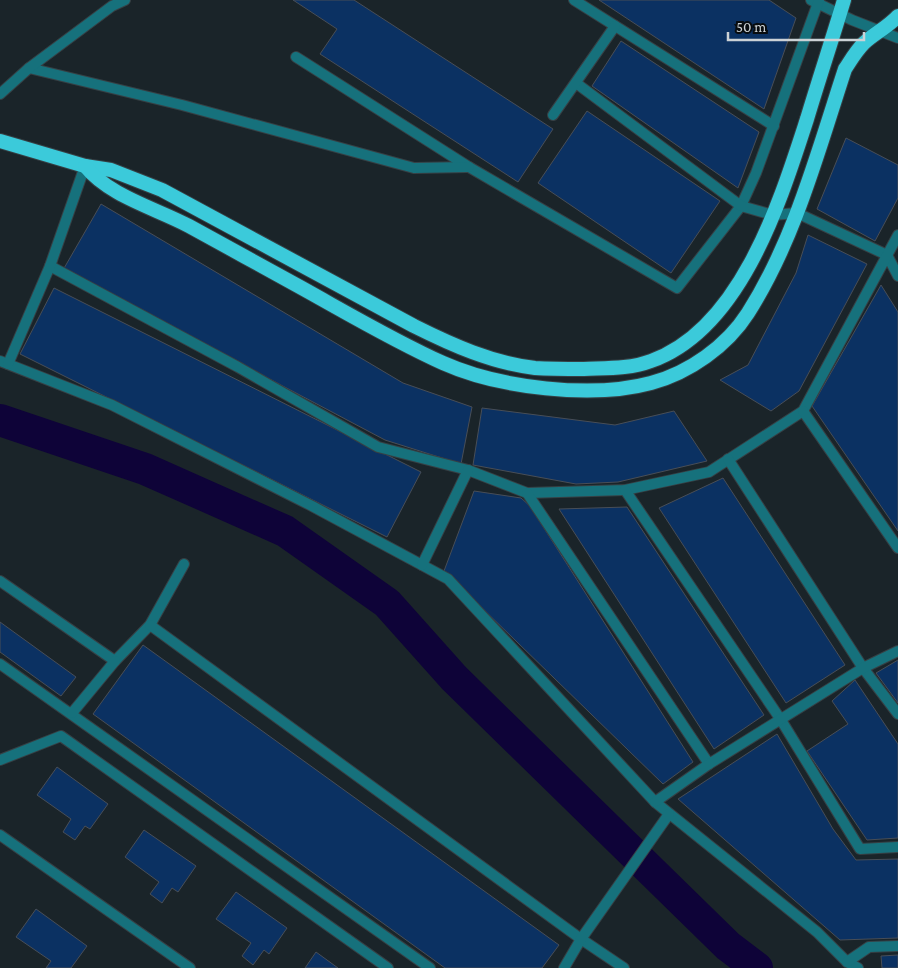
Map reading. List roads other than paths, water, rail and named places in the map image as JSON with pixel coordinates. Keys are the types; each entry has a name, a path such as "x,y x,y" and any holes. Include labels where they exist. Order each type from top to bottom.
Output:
{"highway":[{"path":"0,141 85,166 111,170 162,190 450,344 501,361 534,368 593,369 626,367 651,362 676,349 701,330 724,304 742,279 773,214 792,165 844,0"},
{"path":"85,166 93,176 111,189 188,225 401,342 445,364 495,380 571,390 612,390 651,383 676,374 702,359 728,337 747,315 767,279 796,213 845,69 857,51 898,16"}],"street":[{"path":"0,94 29,68 112,6 125,0"},
{"path":"574,0 774,126"},
{"path":"296,57 469,167 677,288 742,206 774,126 816,1 840,14 898,38"},
{"path":"553,116 616,26"},
{"path":"29,68 182,105 414,168 469,167"},
{"path":"576,83 742,206 773,214 796,213 887,255 898,276"},
{"path":"85,166 50,266 4,363 112,405 312,506 448,579 667,817 817,932 847,962 858,968"},
{"path":"50,266 238,367 378,448 468,470 527,493 625,490 709,472 803,411 898,235"},
{"path":"803,411 898,548"},
{"path":"728,459 863,668 898,714"},
{"path":"422,565 468,470"},
{"path":"625,490 781,720 860,849 898,847"},
{"path":"527,493 709,764"},
{"path":"72,713 115,661 150,625 184,564"},
{"path":"0,581 115,661"},
{"path":"150,625 581,939 624,968"},
{"path":"655,802 709,764 863,668 898,651"},
{"path":"0,664 72,713 430,968"},
{"path":"0,760 60,736 388,968"},
{"path":"564,968 581,939 667,817"},
{"path":"0,835 190,968"},
{"path":"847,962 869,947 898,946"},
{"path":"415,957 420,968"}],"waterway":[{"path":"0,420 145,469 285,531 387,603 454,678 728,946 757,968"}]}
